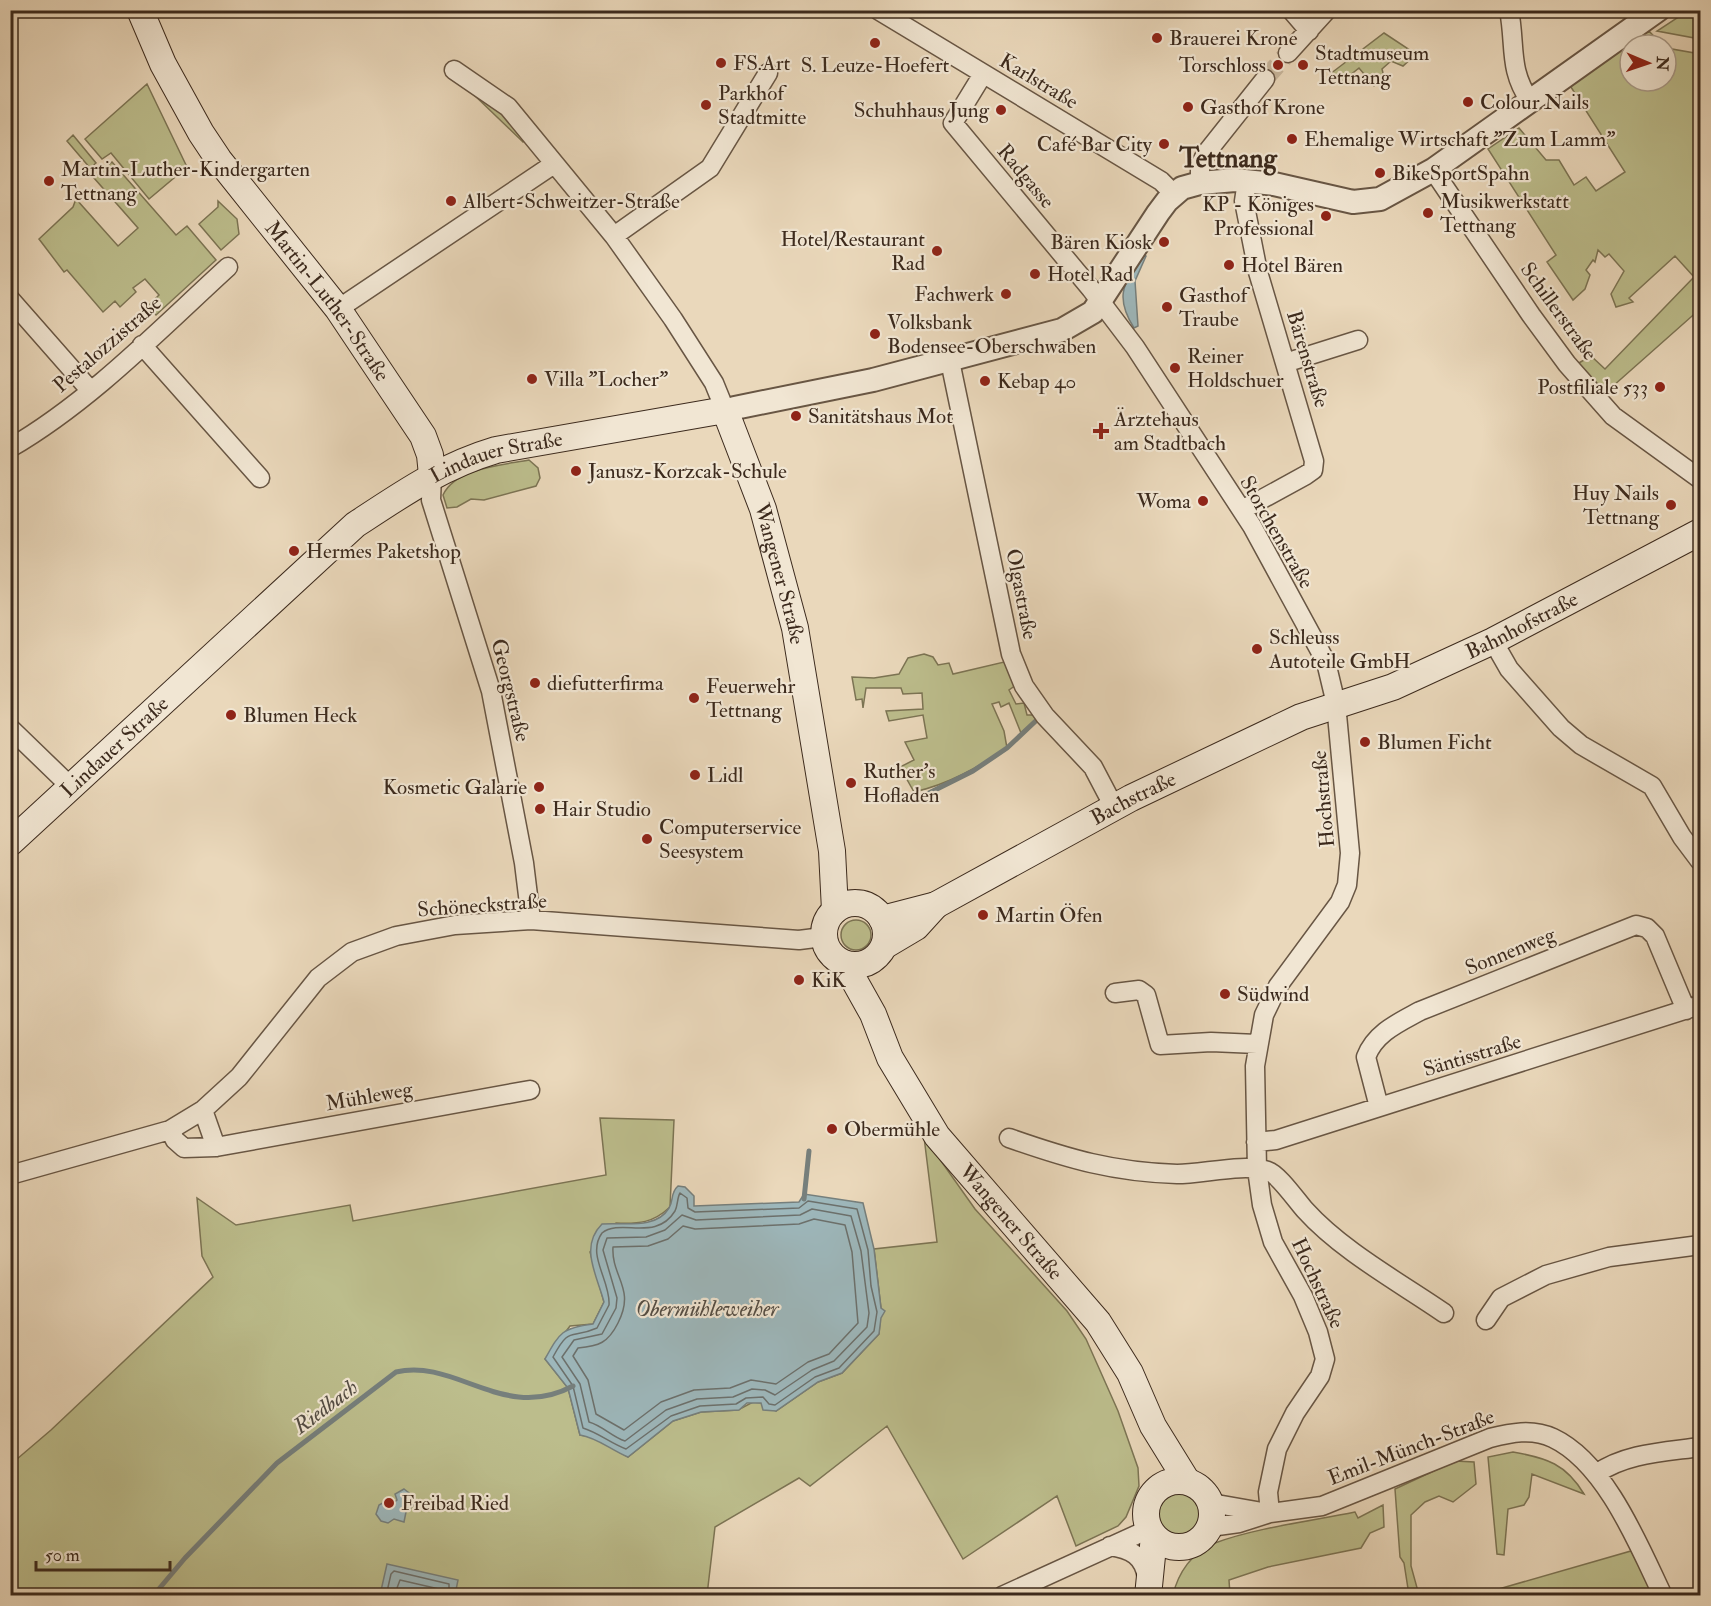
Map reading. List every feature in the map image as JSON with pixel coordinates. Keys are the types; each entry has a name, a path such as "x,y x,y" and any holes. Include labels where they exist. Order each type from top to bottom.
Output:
{"main road":[{"name":"Martin-Luther-Straße","path":"140,10 163,64 201,133 219,160 338,309 423,436 430,455 432,474"},
{"name":"Lindauer Straße","path":"10,843 355,525 432,474 472,457 504,448 725,410"},
{"name":"Wangener Straße","path":"725,410 763,509 784,581 803,675 832,851 835,910"},
{"name":"Bahnhofstraße","path":"1336,704 1393,687 1493,641 1701,532"},
{"name":"Bachstraße","path":"882,919 936,905 1114,807 1291,721 1336,704"},
{"name":"Wangener Straße","path":"832,851 861,904"},
{"path":"861,904 873,909 882,919 886,933 880,952 864,964 845,964 831,954 824,937 827,919 843,905 861,904"},
{"name":"Bachstraße","path":"880,952 916,927 936,905"},
{"name":"Wangener Straße","path":"873,1014 871,988 880,952"},
{"name":"Wangener Straße","path":"845,964 873,1014 890,1059 937,1136 1098,1322 1130,1373 1153,1426 1187,1481"},
{"name":"Wangener Straße","path":"1153,1426 1156,1489"},
{"path":"1150,1592 1152,1533 1147,1504 1156,1489 1171,1481 1187,1481 1201,1488 1210,1515 1196,1543 1181,1547 1166,1545 1152,1533"},
{"path":"1150,1592 1181,1547"}],"street":[{"name":"Karlstraße","path":"878,10 1161,181 1174,194"},
{"path":"1291,10 1309,31"},
{"path":"1288,53 1327,10"},
{"path":"1509,10 1513,64 1518,84 1530,101"},
{"path":"1174,194 1200,183 1247,181 1363,202 1398,191 1433,170 1658,10"},
{"path":"454,70 508,107 614,236 673,319 714,383 725,410"},
{"path":"614,236 710,168 768,73"},
{"name":"Radgasse","path":"983,74 952,123 1101,302"},
{"path":"1200,183 1200,165 1233,117 1265,79"},
{"path":"338,309 554,164"},
{"name":"Schillerstraße","path":"1433,170 1567,364 1613,416 1701,479"},
{"name":"Bärenstraße","path":"1242,510 1313,470 1314,461 1258,272 1244,201 1247,181"},
{"name":"Lindauer Straße","path":"725,410 950,361 1062,330 1078,322 1101,302 1158,213 1174,194"},
{"name":"Pestalozzistraße","path":"10,448 36,433 90,390 228,267"},
{"path":"10,299 90,390"},
{"name":"Storchenstraße","path":"1101,302 1135,347 1242,510 1326,662 1336,704"},
{"path":"1285,363 1358,340"},
{"path":"142,345 260,477"},
{"name":"Olgastraße","path":"950,361 1011,654 1024,686 1045,716 1093,767 1114,807"},
{"name":"Georgstraße","path":"432,474 431,500 491,691 524,864 531,920"},
{"path":"1493,641 1509,669 1561,728 1581,745 1652,786 1682,837 1701,861"},
{"name":"Hochstraße","path":"1270,1513 1268,1492 1277,1449 1295,1413 1320,1377 1325,1359 1318,1332 1303,1296 1273,1242 1262,1205 1257,1169 1254,1094 1257,1044 1264,1015 1278,986 1340,902 1347,885 1350,853 1336,704"},
{"path":"10,728 71,787"},
{"name":"Schöneckstraße","path":"10,1175 170,1130 203,1110 239,1077 318,978 352,952 396,936 428,929 531,920 799,940 824,937"},
{"name":"Sonnenweg","path":"1379,1107 1366,1057 1376,1040 1392,1026 1420,1011 1636,925 1647,928 1655,936 1693,1008"},
{"path":"1116,993 1139,990 1146,995 1160,1045 1211,1042 1257,1044"},
{"name":"Säntisstraße","path":"1256,1142 1276,1140 1693,1008"},
{"name":"Mühleweg","path":"170,1130 175,1140 184,1148 216,1147 530,1090"},
{"path":"203,1110 216,1147"},
{"path":"1009,1138 1072,1160 1138,1172 1180,1174 1257,1169"},
{"name":"Hochstraße","path":"1257,1169 1270,1171 1312,1217 1335,1238 1444,1313"},
{"path":"1486,1320 1501,1298 1546,1275 1609,1257 1701,1245"},
{"name":"Emil-Münch-Straße","path":"1210,1515 1270,1513 1322,1506 1364,1491 1478,1443 1513,1432 1554,1439 1572,1450 1596,1474 1638,1545 1663,1596"},
{"path":"1596,1474 1610,1464 1627,1458 1701,1447"},
{"path":"1002,1596 1110,1546 1152,1533"},
{"path":"1110,1546 1129,1550 1140,1559 1146,1569 1150,1592"}],"green space":[{"path":"1689,10 1700,11 1700,39 1678,35 1678,33 1657,31"},
{"path":"1384,33 1416,54 1403,66 1391,61 1382,69 1384,77 1374,86 1359,68 1339,84 1332,78 1330,79 1330,74"},
{"path":"1678,50 1700,54 1700,309 1604,394 1577,364 1591,356 1605,369 1694,277 1675,256 1629,298 1633,302 1616,307 1611,294 1624,271 1609,254 1605,257 1598,250 1595,262 1593,260 1586,270 1590,275 1585,289 1573,300 1547,262 1556,255 1488,149 1519,128 1546,160 1559,160 1574,185 1586,177 1596,191 1625,172 1569,84 1618,52 1618,93 1678,93"},
{"path":"147,84 187,167 149,199 111,153 102,159 85,139"},
{"path":"471,92 501,113 526,139 523,142"},
{"path":"73,135 96,163 90,168 67,141"},
{"path":"112,162 176,235 187,226 216,260 156,315 148,306 159,295 145,279 133,288 136,292 120,307 115,301 103,312 67,270 64,272 39,239 73,207 76,199 118,246 138,228 94,178"},
{"path":"218,201 237,219 239,234 221,250 199,224 218,207"},
{"path":"529,460 538,468 540,478 536,486 484,500 471,499 457,507 447,508 443,495 458,479 481,469"},
{"path":"924,654 933,657 938,665 949,663 953,674 1004,662 1016,685 1009,690 1016,704 1024,703 1027,715 1041,715 1021,733 1009,703 1001,707 999,702 992,704 1004,731 1007,748 939,785 914,792 900,767 914,760 905,742 927,738 923,715 889,721 886,711 923,709 922,693 903,694 901,688 866,688 863,708 862,699 856,700 852,677 874,678 899,674 908,658"},
{"path":"856,920 862,921 870,929 870,941 862,949 856,950 850,949 842,941 841,935 842,929 850,921"},
{"path":"600,1118 674,1120 670,1207 652,1219 616,1223 590,1252 604,1302 593,1324 570,1326 545,1359 568,1388 580,1435 594,1437 628,1457 673,1421 701,1412 738,1410 753,1402 762,1403 776,1411 818,1382 842,1373 879,1334 881,1308 874,1249 937,1242 924,1137 975,1209 1067,1311 1086,1339 1118,1411 1138,1468 1139,1486 1126,1517 1118,1526 1076,1546 1057,1496 963,1559 887,1426 810,1486 799,1478 715,1527 707,1595 11,1596 10,1465 51,1430 213,1277 202,1256 197,1198 236,1225 350,1205 353,1221 606,1175"},
{"path":"1513,1452 1555,1464 1570,1476 1584,1494 1532,1474 1529,1497 1524,1505 1508,1509 1504,1555 1497,1554 1488,1457"},
{"path":"1455,1461 1474,1462 1476,1484 1453,1502 1439,1496 1425,1502 1411,1515 1411,1566 1419,1595 1409,1595 1404,1563 1400,1557 1395,1489"},
{"path":"1174,1489 1184,1489 1196,1496 1203,1508 1203,1518 1196,1530 1184,1537 1174,1537 1159,1526 1155,1518 1155,1508 1166,1493"},
{"path":"1383,1505 1384,1527 1370,1533 1361,1548 1268,1567 1229,1580 1230,1595 1173,1595 1178,1579 1187,1564 1199,1552 1215,1543 1265,1529 1355,1512 1358,1518"},
{"path":"1631,1551 1655,1595 1495,1596 1495,1590"}],"water":[{"path":"1142,254 1146,256 1135,281 1138,326 1134,328 1124,307 1123,298 1126,282"},
{"name":"Obermühleweiher","path":"678,1186 685,1187 694,1196 694,1206 799,1202 804,1194 863,1203 874,1249 881,1308 885,1311 881,1318 879,1334 842,1373 818,1382 776,1411 763,1410 761,1403 747,1403 739,1410 701,1412 673,1421 628,1457 580,1435 568,1388 545,1359 563,1333 575,1327 593,1324 604,1302 592,1262 592,1242 595,1233 602,1224 638,1224 656,1220 669,1208 674,1191"},
{"path":"404,1489 413,1496 414,1505 406,1512 404,1522 394,1519 388,1523 381,1521 376,1514 379,1505 386,1501 392,1504 397,1500 395,1494"},
{"path":"387,1564 458,1580 455,1595 380,1595"}],"waterway":[{"path":"923,796 973,771 1007,748 1041,716"},
{"path":"804,1199 809,1151"},
{"name":"Riedbach","path":"153,1596 185,1558 277,1463 396,1372 418,1370 439,1373 502,1394 525,1397 548,1395 573,1386"}],"tunnel":[{"path":"1265,79 1288,53"}],"place":[{"name":"Brauerei Krone","path":"1157,38"},
{"name":"S. Leuze-Hoefert","path":"875,43"},
{"name":"FS.Art","path":"721,63"},
{"name":"Torschloss","path":"1278,65"},
{"name":"Stadtmuseum Tettnang","path":"1303,65"},
{"name":"Colour Nails","path":"1468,102"},
{"name":"Parkhof Stadtmitte","path":"706,105"},
{"name":"Gasthof Krone","path":"1188,107"},
{"name":"Schuhhaus Jung","path":"1001,110"},
{"name":"Ehemalige Wirtschaft \"Zum Lamm\"","path":"1292,139"},
{"name":"Café Bar City","path":"1164,144"},
{"name":"BikeSportSpahn","path":"1380,173"},
{"name":"Martin-Luther-Kindergarten Tettnang","path":"49,181"},
{"name":"Albert-Schweitzer-Straße","path":"451,201"},
{"name":"Musikwerkstatt Tettnang","path":"1428,213"},
{"name":"KP - Königes Professional","path":"1326,216"},
{"name":"Bären Kiosk","path":"1164,242"},
{"name":"Hotel/Restaurant Rad","path":"937,251"},
{"name":"Hotel Bären","path":"1229,265"},
{"name":"Hotel Rad","path":"1035,274"},
{"name":"Fachwerk","path":"1006,294"},
{"name":"Gasthof Traube","path":"1167,307"},
{"name":"Volksbank Bodensee-Oberschwaben","path":"875,334"},
{"name":"Reiner Holdschuer","path":"1175,368"},
{"name":"Villa \"Locher\"","path":"532,379"},
{"name":"Kebap 40","path":"985,381"},
{"name":"Postfiliale 533","path":"1660,387"},
{"name":"Sanitätshaus Mot","path":"796,416"},
{"name":"Ärztehaus am Stadtbach","path":"1101,431"},
{"name":"Janusz-Korzcak-Schule","path":"576,471"},
{"name":"Woma","path":"1203,501"},
{"name":"Huy Nails Tettnang","path":"1671,505"},
{"name":"Hermes Paketshop","path":"294,551"},
{"name":"Schleuss Autoteile GmbH","path":"1257,649"},
{"name":"diefutterfirma","path":"535,683"},
{"name":"Feuerwehr Tettnang","path":"694,698"},
{"name":"Blumen Heck","path":"231,715"},
{"name":"Blumen Ficht","path":"1365,742"},
{"name":"Lidl","path":"695,775"},
{"name":"Ruther's Hofladen","path":"851,783"},
{"name":"Kosmetic Galarie","path":"539,787"},
{"name":"Hair Studio","path":"540,809"},
{"name":"Computerservice Seesystem","path":"647,839"},
{"name":"Martin Öfen","path":"983,915"},
{"name":"KiK","path":"799,980"},
{"name":"Südwind","path":"1225,994"},
{"name":"Obermühle","path":"832,1129"},
{"name":"Freibad Ried","path":"389,1503"}],"district":[{"name":"Tettnang","path":"1228,158"}]}
